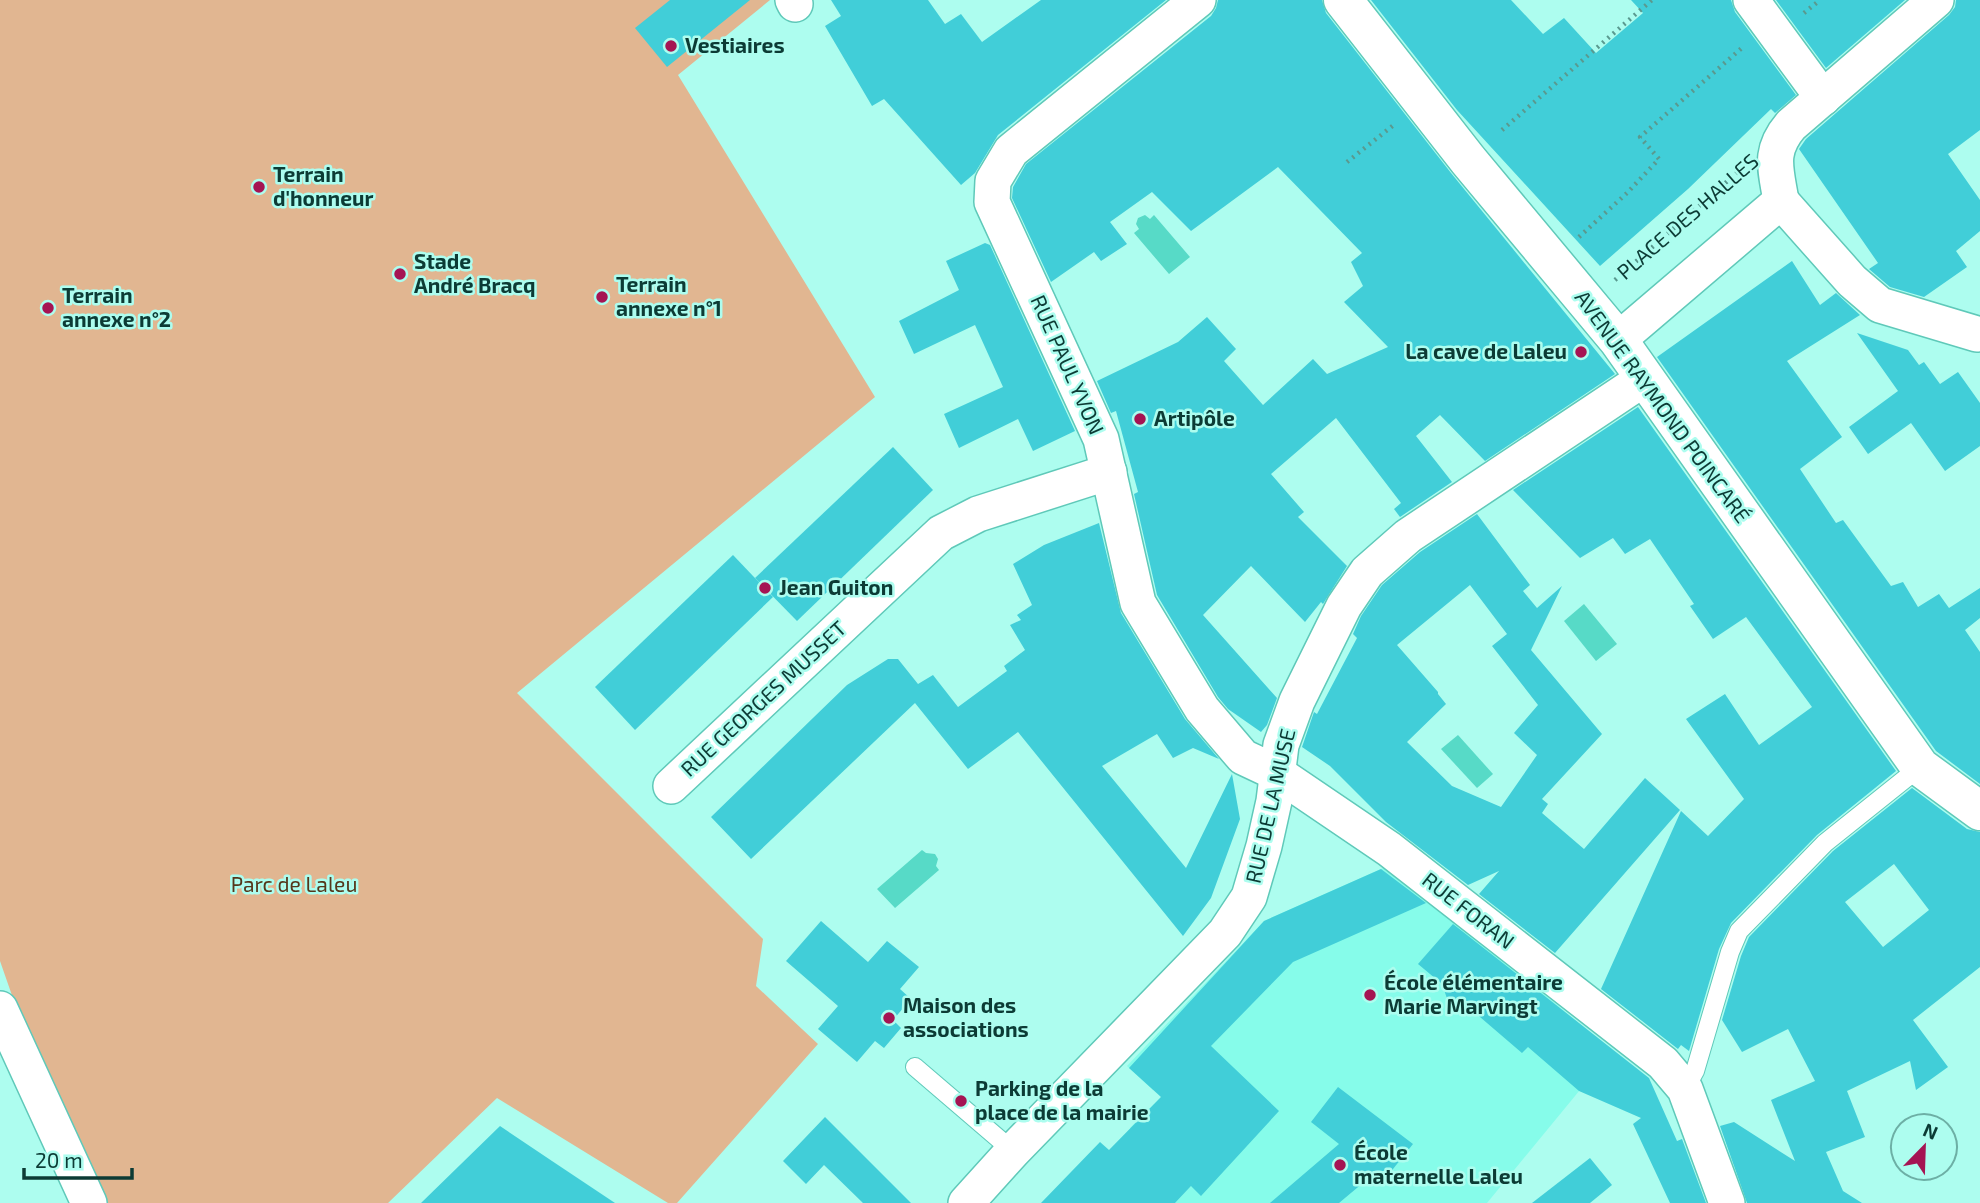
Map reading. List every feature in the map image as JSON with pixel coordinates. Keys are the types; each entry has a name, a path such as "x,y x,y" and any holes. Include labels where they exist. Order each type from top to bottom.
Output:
{"main road":[{"name":"AVENUE RAYMOND POINCARÉ","path":"1343,0 1618,340 1920,766 1980,811"}],"street":[{"name":"RUE PAUL YVON","path":"1198,0 1011,151 993,181 992,202 1101,439 1143,615 1202,709 1243,757 1277,773"},
{"path":"1778,143 1791,125 1936,0"},
{"path":"1760,12 1823,99"},
{"name":"PLACE DES HALLES","path":"1778,143 1774,158 1781,201"},
{"path":"1618,340 1781,201 1852,281 1880,305 1979,332"},
{"name":"RUE DE LA MUSE","path":"966,1203 1225,933 1250,897 1264,846 1281,745 1297,702 1344,606 1367,572 1408,536 1645,379"},
{"name":"RUE GEORGES MUSSET","path":"671,786 941,533 978,514 1109,472"},
{"name":"RUE FORAN","path":"1277,773 1389,849 1663,1063 1685,1089 1727,1203"},
{"path":"0,1009 89,1203"}],"lane":[{"path":"1685,1089 1695,1071 1726,965 1739,931 1825,843 1920,766"},
{"path":"915,1067 1013,1151"}],"path":[{"path":"1502,130 1652,0"},
{"path":"1552,261 1627,193 1659,159 1640,137 1760,12"},
{"path":"1347,162 1423,102"},
{"name":"PLACE DES HALLES","path":"1588,304 1751,161 1778,143"}],"shaded area":[{"path":"1145,215 1150,219 1154,215 1190,257 1169,274 1134,233 1139,229 1136,224 1138,218"},
{"path":"1584,604 1617,644 1596,661 1564,621"},
{"path":"1458,735 1493,774 1477,788 1441,749"},
{"path":"922,850 935,854 939,870 895,908 877,889"},
{"name":"École élémentaire Marie Marvingt","path":"1390,865 1612,1051 1487,1203 1175,1203 1191,1186 1130,1128 1178,1080 1153,1090 1127,1066 1264,921"}],"green space":[{"name":"Parc de Laleu","path":"0,0 770,0 678,75 875,397 517,693 763,939 756,986 818,1044 677,1203 668,1203 497,1098 388,1203 96,1203 0,961"}],"building":[{"name":"Vestiaires","path":"670,0 750,0 667,67 635,28"},
{"path":"831,0 928,0 945,24 961,14 982,42 1041,0 1166,0 998,135 975,173 961,185 884,99 872,106 825,26 841,16"},
{"path":"1218,0 1322,0 1326,13 1451,173 1615,374 1485,461 1440,415 1416,436 1452,482 1400,517 1394,509 1401,503 1336,418 1271,474 1304,512 1298,517 1347,566 1323,604 1321,602 1305,622 1251,566 1203,615 1277,698 1267,725 1261,732 1228,709 1218,697 1157,595 1134,494 1138,492 1116,411 1111,413 1097,381 1178,342 1207,317 1236,349 1224,361 1263,405 1313,359 1327,374 1388,347 1344,302 1363,286 1351,262 1362,253 1278,167 1191,231 1152,192 1110,222 1127,244 1101,261 1094,252 1051,282 1012,198 1013,187 1026,164 1211,16"},
{"path":"1371,0 1511,0 1543,34 1564,18 1596,53 1643,13 1631,0 1731,0 1735,12 1796,95 1775,113 1771,109 1688,189 1600,266 1457,110"},
{"path":"1776,0 1905,0 1826,68"},
{"path":"1956,0 1980,0 1980,130 1948,154 1980,200 1980,231 1956,251 1967,267 1924,297 1890,287 1869,269 1878,263 1799,149 1806,139 1949,15"},
{"path":"985,243 990,245 1075,431 1033,451 1018,419 959,448 944,414 1003,387 975,325 914,354 899,321 959,290 946,261"},
{"path":"1792,261 1820,305 1836,293 1860,315 1787,361 1842,437 1800,469 1836,523 1843,520 1891,586 1903,582 1918,607 1939,594 1949,608 1980,588 1980,618 1965,630 1980,652 1980,784 1936,751 1657,357"},
{"path":"1857,333 1908,350 1919,365 1924,362 1940,384 1958,372 1980,403 1980,446 1945,471 1911,423 1868,454 1849,427 1898,391"},
{"path":"1638,407 1896,771 1817,835 1731,923 1719,949 1689,1051 1681,1045 1678,1049 1601,989 1681,811 1708,836 1744,799 1686,719 1725,694 1759,745 1812,707 1746,617 1713,639 1690,606 1694,604 1650,539 1625,554 1613,538 1580,558 1513,490"},
{"path":"893,447 933,490 797,621 755,578"},
{"path":"1477,514 1530,585 1523,591 1537,608 1562,586 1531,650 1602,734 1542,799 1548,804 1542,813 1584,849 1645,778 1680,810 1555,953 1479,894 1499,871 1468,885 1386,822 1330,766 1302,747 1314,712 1317,714 1357,638 1353,634 1361,616 1382,585 1420,552","holes":["1470,585 1507,634 1492,646 1538,705 1514,733 1537,755 1501,807 1452,786 1407,742 1446,704 1397,645"]},
{"path":"1099,523 1121,613 1185,719 1219,759 1193,748 1173,758 1157,734 1102,766 1186,868 1232,774 1240,819 1211,898 1183,936 1018,732 968,769 915,703 751,859 711,817 847,685 888,659 898,659 918,684 933,675 958,707 1007,671 1004,666 1025,650 1010,625 1021,620 1017,615 1032,605 1013,564 1044,545"},
{"path":"733,555 773,597 635,730 595,687"},
{"path":"1912,788 1967,829 1980,832 1980,967 1913,1020 1948,1067 1916,1090 1910,1061 1847,1091 1865,1137 1826,1152 1843,1191 1862,1203 1747,1203 1720,1126 1734,1122 1795,1161 1771,1100 1815,1081 1788,1029 1742,1052 1722,1020 1749,937 1833,851","holes":["1894,864 1929,910 1883,947 1845,902"]},
{"path":"1381,869 1426,903 1293,962 1211,1046 1279,1111 1201,1196 1191,1186 1175,1203 1041,1203 1100,1142 1109,1150 1161,1097 1129,1068 1264,921"},
{"path":"821,921 868,962 887,941 919,967 900,989 911,999 893,1020 901,1028 884,1048 875,1041 857,1062 818,1029 838,1006 786,961"},
{"path":"1453,924 1649,1078 1677,1141 1682,1139 1706,1203 1670,1203 1633,1124 1641,1118 1579,1091 1528,1047 1522,1053 1473,1011 1450,1007 1442,984 1418,964"},
{"path":"1338,1087 1413,1144 1385,1179 1376,1172 1339,1203 1270,1203 1339,1144 1311,1122"},
{"path":"825,1117 911,1203 863,1203 824,1165 806,1184 783,1161"},
{"path":"500,1126 552,1161 615,1203 421,1203"},
{"path":"1590,1158 1612,1185 1590,1203 1532,1203"}],"place":[{"name":"Vestiaires","path":"671,46"},
{"name":"Terrain d'honneur","path":"259,187"},
{"name":"Stade André Bracq","path":"400,274"},
{"name":"Terrain annexe n°1","path":"602,297"},
{"name":"Terrain annexe n°2","path":"48,308"},
{"name":"La cave de Laleu","path":"1581,352"},
{"name":"Artipôle","path":"1140,419"},
{"name":"Jean Guiton","path":"765,588"},
{"name":"École élémentaire Marie Marvingt","path":"1370,995"},
{"name":"Maison des associations","path":"889,1018"},
{"name":"Parking de la place de la mairie","path":"961,1101"},
{"name":"École maternelle Laleu","path":"1340,1165"}]}
